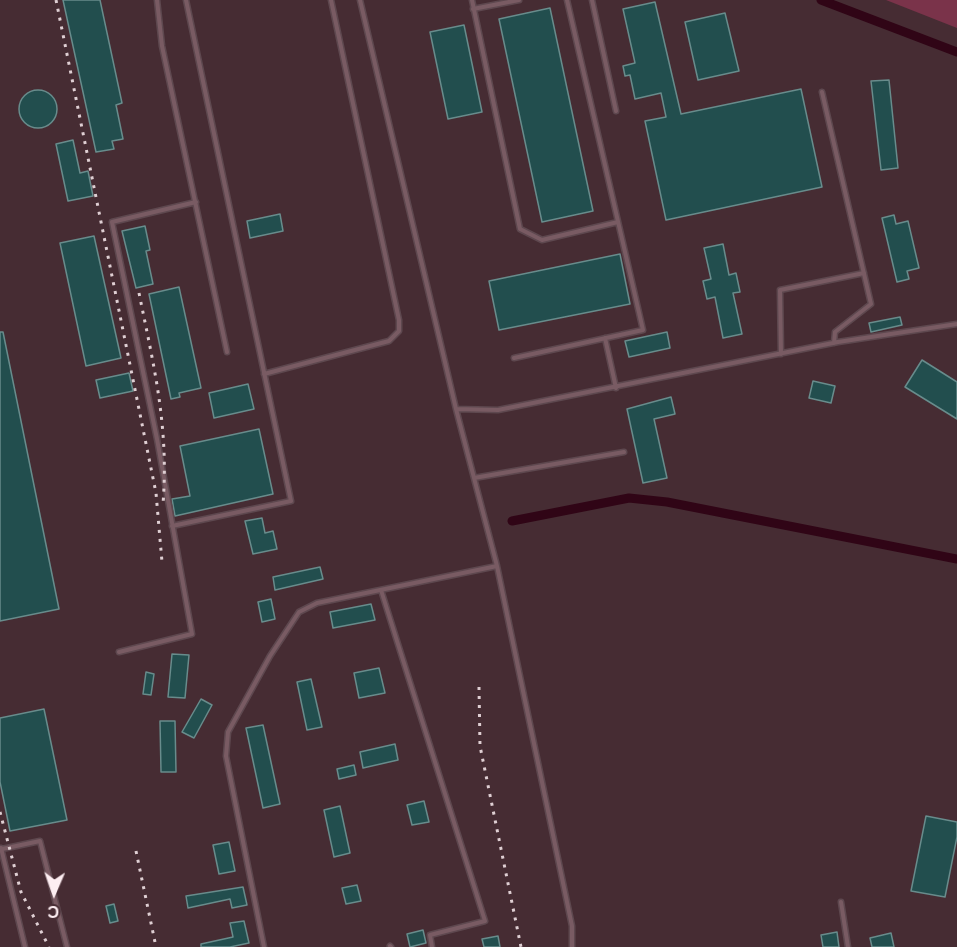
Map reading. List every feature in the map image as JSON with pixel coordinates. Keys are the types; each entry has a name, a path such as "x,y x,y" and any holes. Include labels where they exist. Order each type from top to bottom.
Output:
{"lane":[{"path":"158,0 162,46 227,352"},
{"path":"172,526 291,501 186,0"},
{"path":"264,374 389,341 399,331 399,320 331,0"},
{"path":"360,0 456,409 497,566 572,927 572,947"},
{"path":"472,0 520,229 542,240 618,222"},
{"path":"473,9 519,0"},
{"path":"514,358 643,330 567,0"},
{"path":"592,0 616,111"},
{"path":"822,92 871,304 835,332 834,343"},
{"path":"119,652 192,634 112,222 196,202"},
{"path":"781,354 780,290 864,273"},
{"path":"456,409 498,410 834,343 957,324"},
{"path":"605,338 616,388"},
{"path":"474,478 624,452"},
{"path":"264,947 226,756 228,732 270,656 299,612 317,603 497,566"},
{"path":"381,590 485,921 430,935 432,947"},
{"path":"25,947 1,848 40,841 67,947"},
{"path":"841,902 848,947"}],"shaded area":[{"path":"886,0 957,0 957,28"}],"building":[{"path":"63,0 100,0 122,103 116,105 123,139 112,141 114,149 96,152"},
{"path":"655,2 681,114 801,89 822,187 666,220 645,121 666,117 661,93 635,99 630,75 625,76 623,66 635,63 623,9"},
{"path":"550,8 593,211 542,222 499,19"},
{"path":"725,13 739,71 698,80 685,22"},
{"path":"464,25 482,112 448,119 430,32"},
{"path":"889,80 898,168 881,170 871,81"},
{"path":"38,90 51,96 57,109 51,122 38,128 25,122 19,109 25,96"},
{"path":"73,140 80,173 88,171 93,196 68,201 56,144"},
{"path":"280,214 283,231 250,238 247,221"},
{"path":"894,215 896,224 908,221 919,268 907,271 909,279 897,282 882,218"},
{"path":"145,226 150,250 146,251 153,284 136,288 122,231"},
{"path":"94,236 121,358 86,366 60,243"},
{"path":"723,244 729,275 736,273 740,292 733,293 742,334 723,338 715,297 707,299 703,281 711,279 704,248"},
{"path":"620,254 630,304 499,330 489,281"},
{"path":"179,287 201,388 179,393 180,397 171,399 149,294"},
{"path":"900,317 902,325 871,332 869,323"},
{"path":"0,332 3,332 59,609 0,621"},
{"path":"667,332 670,348 629,357 625,341"},
{"path":"922,360 957,382 957,419 905,387"},
{"path":"129,373 133,391 100,398 96,380"},
{"path":"813,381 835,386 831,403 809,398"},
{"path":"248,384 254,409 214,418 209,393"},
{"path":"671,397 675,414 654,419 667,478 643,483 627,409"},
{"path":"259,429 273,494 175,516 172,499 190,496 180,446"},
{"path":"262,518 265,533 273,531 277,549 253,554 245,521"},
{"path":"320,567 323,579 275,590 273,577"},
{"path":"271,599 275,619 262,622 258,602"},
{"path":"371,604 375,620 333,628 330,612"},
{"path":"172,654 189,655 185,698 168,697"},
{"path":"379,668 385,693 359,698 354,673"},
{"path":"146,672 154,674 151,695 143,694"},
{"path":"311,679 322,727 307,730 297,682"},
{"path":"201,699 212,705 194,738 182,732"},
{"path":"44,709 67,820 10,831 0,782 0,718"},
{"path":"160,721 175,721 176,772 161,772"},
{"path":"263,725 280,804 263,808 246,728"},
{"path":"395,744 398,760 363,768 360,752"},
{"path":"354,765 356,775 339,779 337,769"},
{"path":"424,801 429,822 412,825 407,805"},
{"path":"340,806 350,853 334,857 324,810"},
{"path":"926,816 957,822 957,837 945,897 911,891"},
{"path":"229,842 235,871 219,874 213,845"},
{"path":"357,885 361,901 346,904 342,888"},
{"path":"243,887 247,905 232,908 230,899 188,908 186,896"},
{"path":"114,904 118,921 110,923 106,906"},
{"path":"244,921 249,943 230,947 201,947 201,944 233,937 230,923"},
{"path":"423,930 426,943 410,947 407,934"},
{"path":"837,932 839,947 823,947 821,935"},
{"path":"891,933 894,947 872,947 870,938"},
{"path":"498,936 500,947 484,947 482,939"}],"waterway":[{"path":"821,0 957,52"},
{"path":"512,521 629,498 667,502 957,559"}],"railway":[{"path":"56,0 156,493 162,562"},
{"path":"139,293 155,372 162,423 163,504"},
{"path":"479,687 480,746 521,947"},
{"path":"0,812 21,892 49,947"},
{"path":"136,851 156,947"}]}
